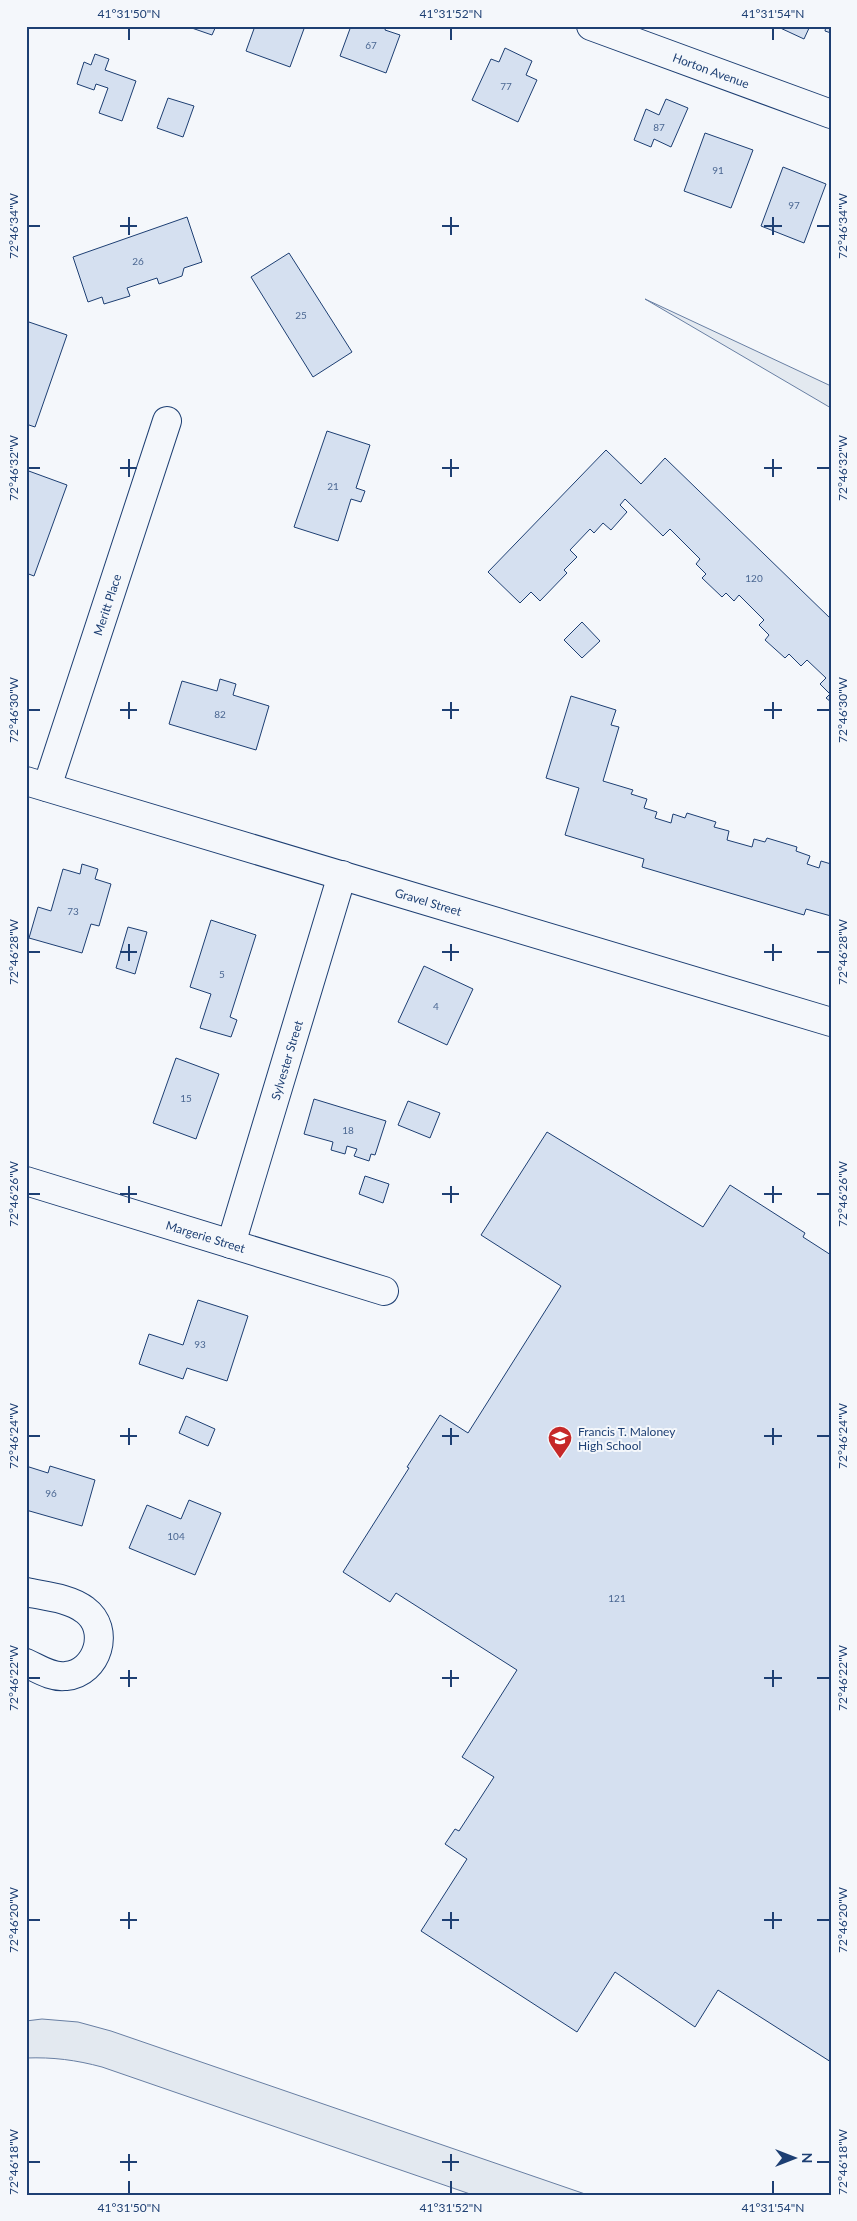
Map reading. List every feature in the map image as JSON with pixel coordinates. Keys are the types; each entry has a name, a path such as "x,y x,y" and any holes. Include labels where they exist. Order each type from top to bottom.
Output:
{"street":[{"name":"Horton Avenue","path":"591,26 831,114"},
{"name":"Meritt Place","path":"36,784 166,420"},
{"name":"Gravel Street","path":"36,784 831,1022"},
{"name":"Sylvester Street","path":"232,1244 342,875"},
{"name":"Margerie Street","path":"26,1181 384,1290"},
{"path":"26,1592 76,1604 86,1610 94,1620 99,1632 99,1644 95,1656 88,1666 72,1675 53,1675 26,1663"}],"shaded area":[{"path":"645,299 831,386 831,408"},
{"path":"42,2019 78,2022 111,2031 588,2195 473,2195 102,2067 83,2062 26,2058 26,2021"}],"building":[{"path":"186,26 216,26 212,35"},
{"path":"255,26 305,26 290,67 246,51"},
{"path":"351,26 386,26 385,30 400,35 386,73 340,56"},
{"path":"776,26 810,26 804,39"},
{"path":"826,26 831,26 831,33 825,31"},
{"path":"505,48 532,61 526,75 537,80 518,122 472,100 491,59 499,62"},
{"path":"95,54 109,59 105,70 136,81 122,121 99,113 108,88 96,84 94,90 77,84 84,62 91,65"},
{"path":"168,98 194,106 183,137 157,128"},
{"path":"666,99 688,108 671,147 654,139 651,147 634,140 646,109 659,115"},
{"path":"705,133 753,150 731,208 684,191"},
{"path":"783,167 826,184 804,243 761,226"},
{"path":"187,217 202,262 184,268 182,276 159,284 157,278 127,288 130,296 104,304 102,297 88,302 73,257"},
{"path":"289,253 352,352 313,377 251,277"},
{"path":"26,321 67,335 35,427 26,424"},
{"path":"327,431 370,445 356,488 365,491 361,502 351,499 338,541 294,527"},
{"path":"606,450 641,484 665,458 831,619 831,702 826,698 830,694 820,684 826,678 807,660 801,666 789,654 785,658 765,640 769,635 759,625 764,620 739,595 734,601 726,593 722,597 702,578 706,574 696,564 700,559 670,529 663,536 625,499 620,505 627,512 611,530 603,523 594,533 590,529 570,550 577,557 564,570 567,573 540,601 531,592 520,603 488,572"},
{"path":"26,470 67,485 34,576 26,573"},
{"path":"582,622 600,641 582,658 564,640"},
{"path":"220,679 236,684 233,695 269,706 256,750 169,724 182,681 217,691"},
{"path":"571,696 616,710 611,725 619,727 603,781 633,790 631,794 647,799 644,808 657,812 655,818 671,823 673,814 685,818 687,813 716,822 714,827 729,831 727,840 752,847 754,839 765,842 767,838 797,847 796,851 810,856 807,864 819,868 821,861 831,864 831,916 806,909 804,915 642,867 644,859 565,835 579,788 546,778"},
{"path":"82,864 98,869 95,879 111,884 99,926 91,924 82,953 29,938 38,907 51,911 63,869 80,874"},
{"path":"211,920 256,935 230,1017 237,1020 231,1037 200,1028 211,994 190,987"},
{"path":"128,927 147,932 135,974 116,968"},
{"path":"424,966 473,989 447,1045 398,1022"},
{"path":"176,1058 219,1074 196,1139 153,1123"},
{"path":"314,1099 386,1121 375,1155 371,1154 369,1161 354,1156 357,1149 347,1146 345,1154 331,1150 333,1142 304,1134"},
{"path":"408,1101 440,1113 430,1138 398,1125"},
{"path":"547,1132 703,1227 730,1185 805,1233 803,1237 831,1255 831,2062 718,1990 695,2027 615,1972 577,2032 421,1931 467,1859 445,1844 455,1829 459,1831 494,1777 462,1757 517,1670 396,1593 390,1602 343,1572 440,1415 468,1433 561,1286 481,1235"},
{"path":"365,1176 389,1184 383,1203 359,1194"},
{"path":"198,1300 248,1316 227,1381 187,1368 183,1379 139,1364 149,1334 183,1345"},
{"path":"186,1416 215,1429 208,1446 179,1433"},
{"path":"26,1466 48,1473 50,1466 95,1480 82,1526 26,1510"},
{"path":"189,1500 221,1513 195,1575 129,1548 147,1505 181,1519"}],"place":[{"name":"Francis T. Maloney High School","path":"560,1459"}]}
